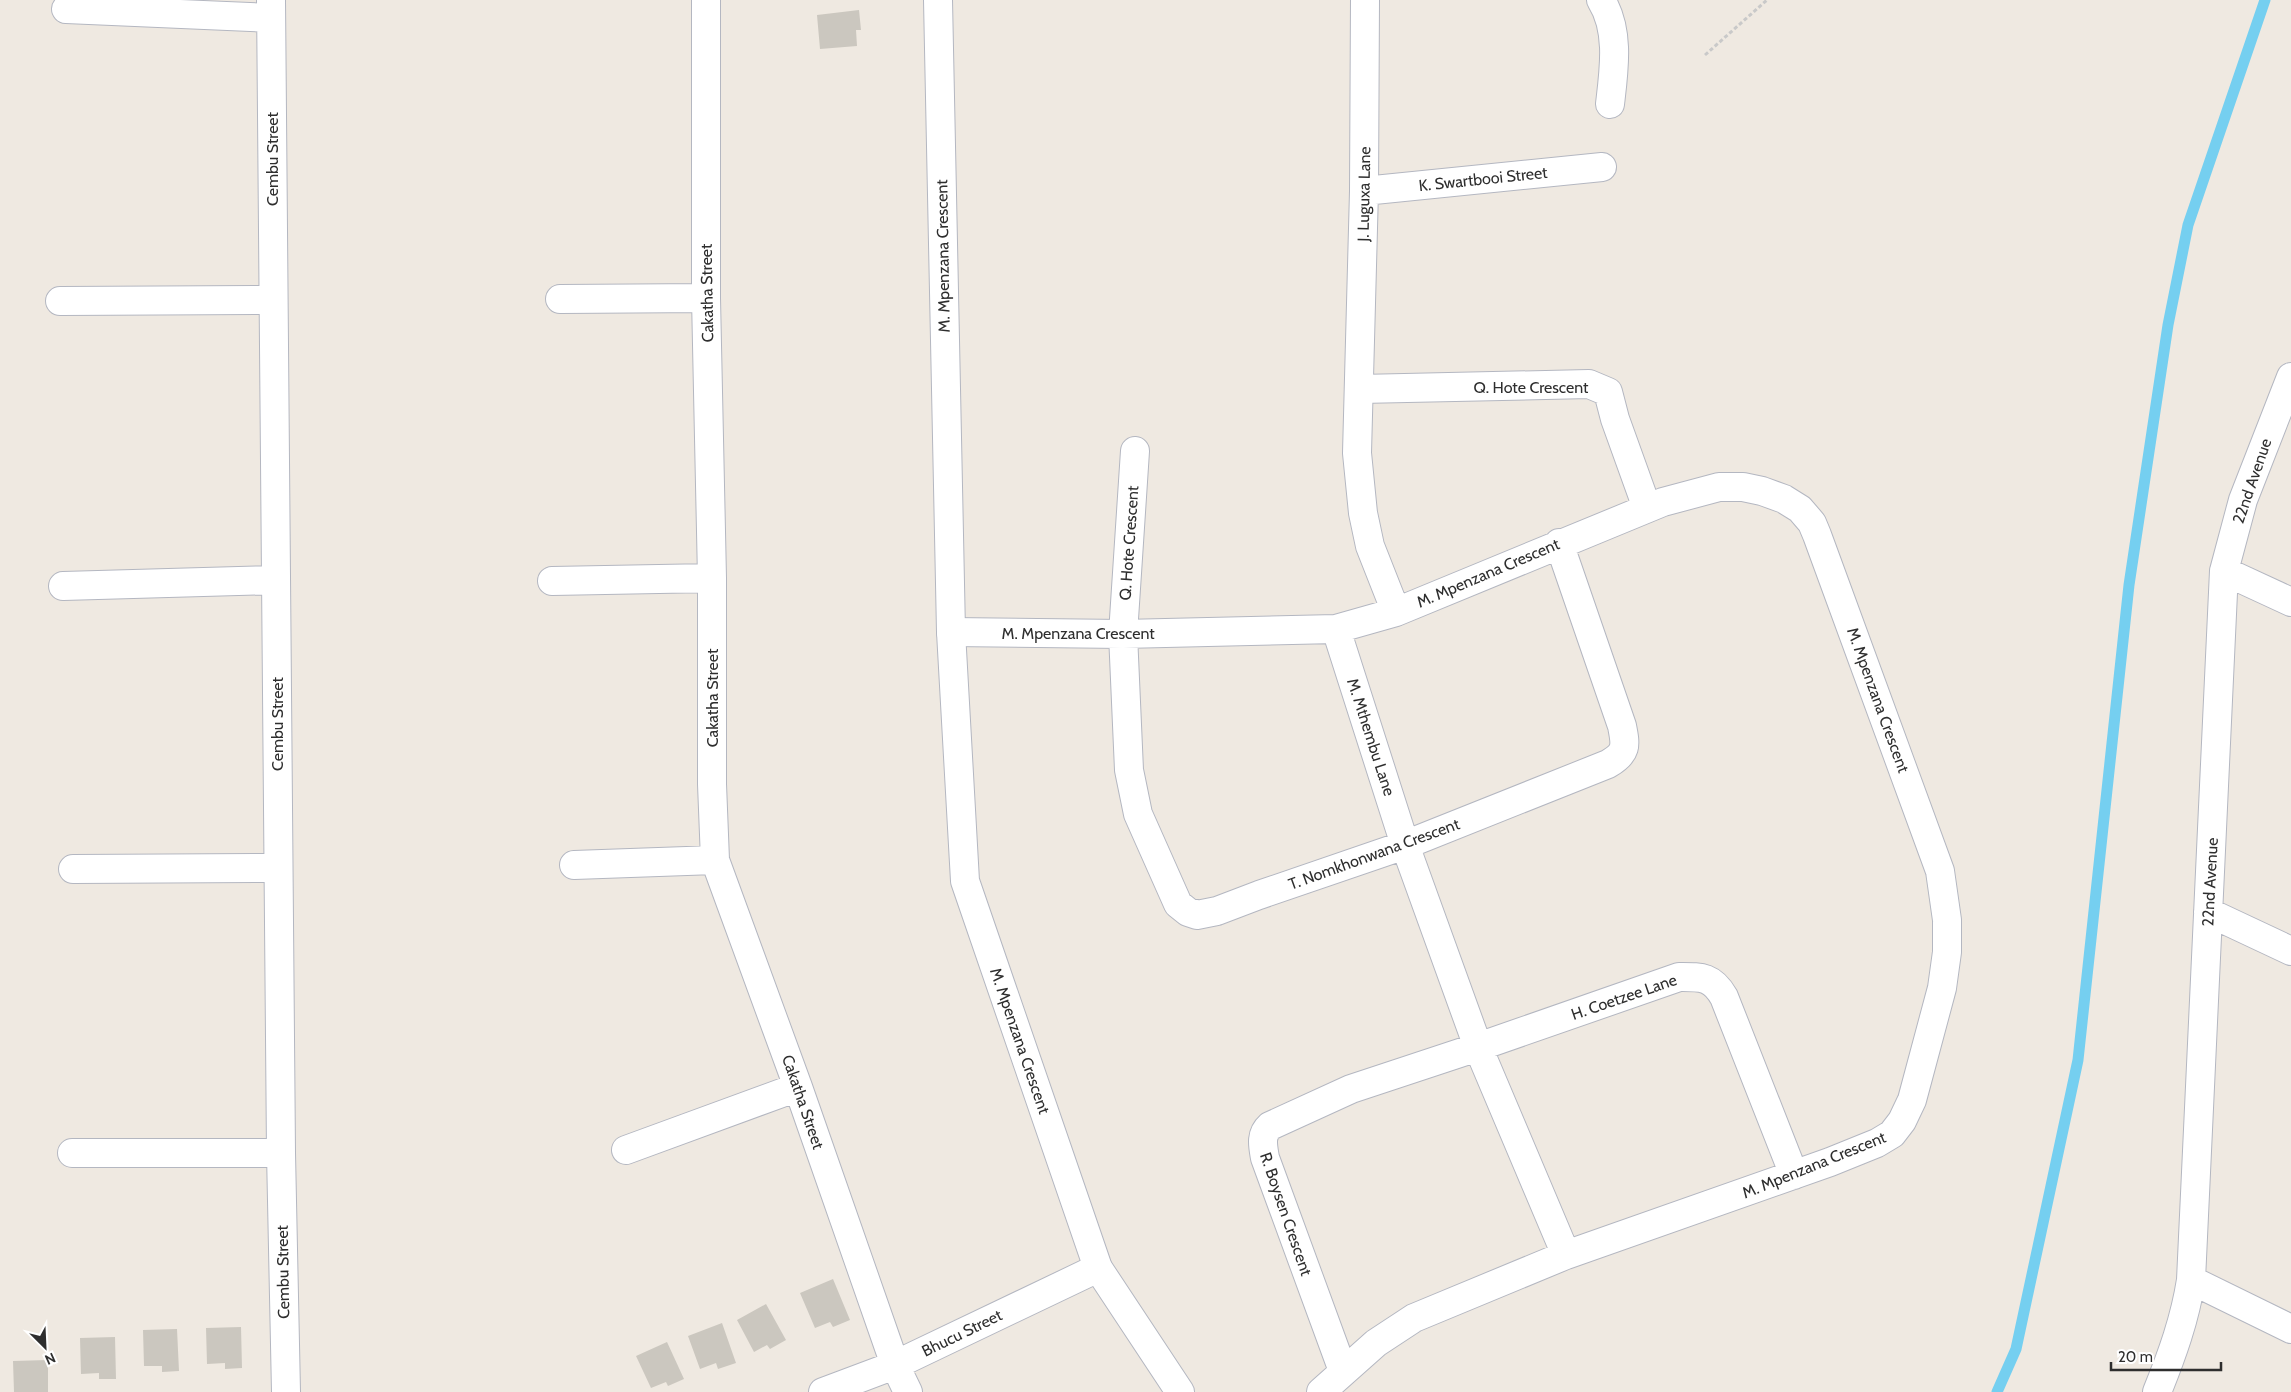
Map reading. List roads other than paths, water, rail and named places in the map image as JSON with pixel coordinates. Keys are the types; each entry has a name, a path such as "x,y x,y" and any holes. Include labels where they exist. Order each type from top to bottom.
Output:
{"street":[{"name":"Cakatha Street","path":"706,0 706,298 712,578 712,784 715,860 798,1087 895,1365 908,1392"},
{"name":"M. Mpenzana Crescent","path":"938,0 950,632 965,881 1098,1268 1180,1392"},
{"name":"J. Luguxa Lane","path":"1365,0 1364,191 1357,453 1363,513 1370,546 1396,612"},
{"path":"1601,0 1608,11 1614,40 1610,104"},
{"name":"Cembu Street","path":"66,9 271,9 272,300 281,1153 286,1392"},
{"name":"K. Swartbooi Street","path":"1364,191 1602,167"},
{"path":"560,299 706,298"},
{"path":"60,300 272,300"},
{"name":"22nd Avenue","path":"2156,1392 2180,1331 2187,1308 2191,1280 2224,571 2243,500 2291,377"},
{"name":"Q. Hote Crescent","path":"1360,389 1589,384 1608,392 1615,419 1648,508"},
{"name":"Q. Hote Crescent","path":"1124,634 1135,451"},
{"name":"M. Mpenzana Crescent","path":"950,632 1124,634 1336,629 1396,612 1559,543 1648,508 1718,487 1743,487 1762,490 1784,499 1800,509 1812,523 1940,871 1947,920 1947,952 1942,988 1912,1100 1902,1121 1892,1134 1877,1143 1794,1175 1566,1255 1414,1318 1376,1343 1321,1392"},
{"name":"T. Nomkhonwana Crescent","path":"1124,634 1129,770 1138,814 1178,904 1188,912 1206,915 1405,845 1608,764 1620,757 1624,750 1625,742 1622,726 1559,543"},
{"path":"2224,571 2291,602"},
{"path":"552,582 712,578"},
{"path":"62,586 276,580"},
{"name":"M. Mthembu Lane","path":"1336,629 1405,845"},
{"path":"1405,845 1478,1048 1566,1255"},
{"path":"574,865 715,860"},
{"path":"73,869 278,868"},
{"path":"2208,912 2291,951"},
{"name":"H. Coetzee Lane","path":"1478,1048 1679,977 1701,977 1717,985 1724,997 1794,1175"},
{"name":"R. Boysen Crescent","path":"1343,1371 1265,1158 1262,1137 1265,1130 1270,1126 1351,1088 1478,1048"},
{"path":"626,1150 798,1087"},
{"path":"72,1154 281,1153"},
{"name":"Bhucu Street","path":"823,1392 895,1365 1098,1268"},
{"path":"2191,1280 2291,1329"}],"waterway":[{"path":"1997,1392 2016,1349 2078,1060 2129,585 2168,325 2188,225 2265,0"}]}
